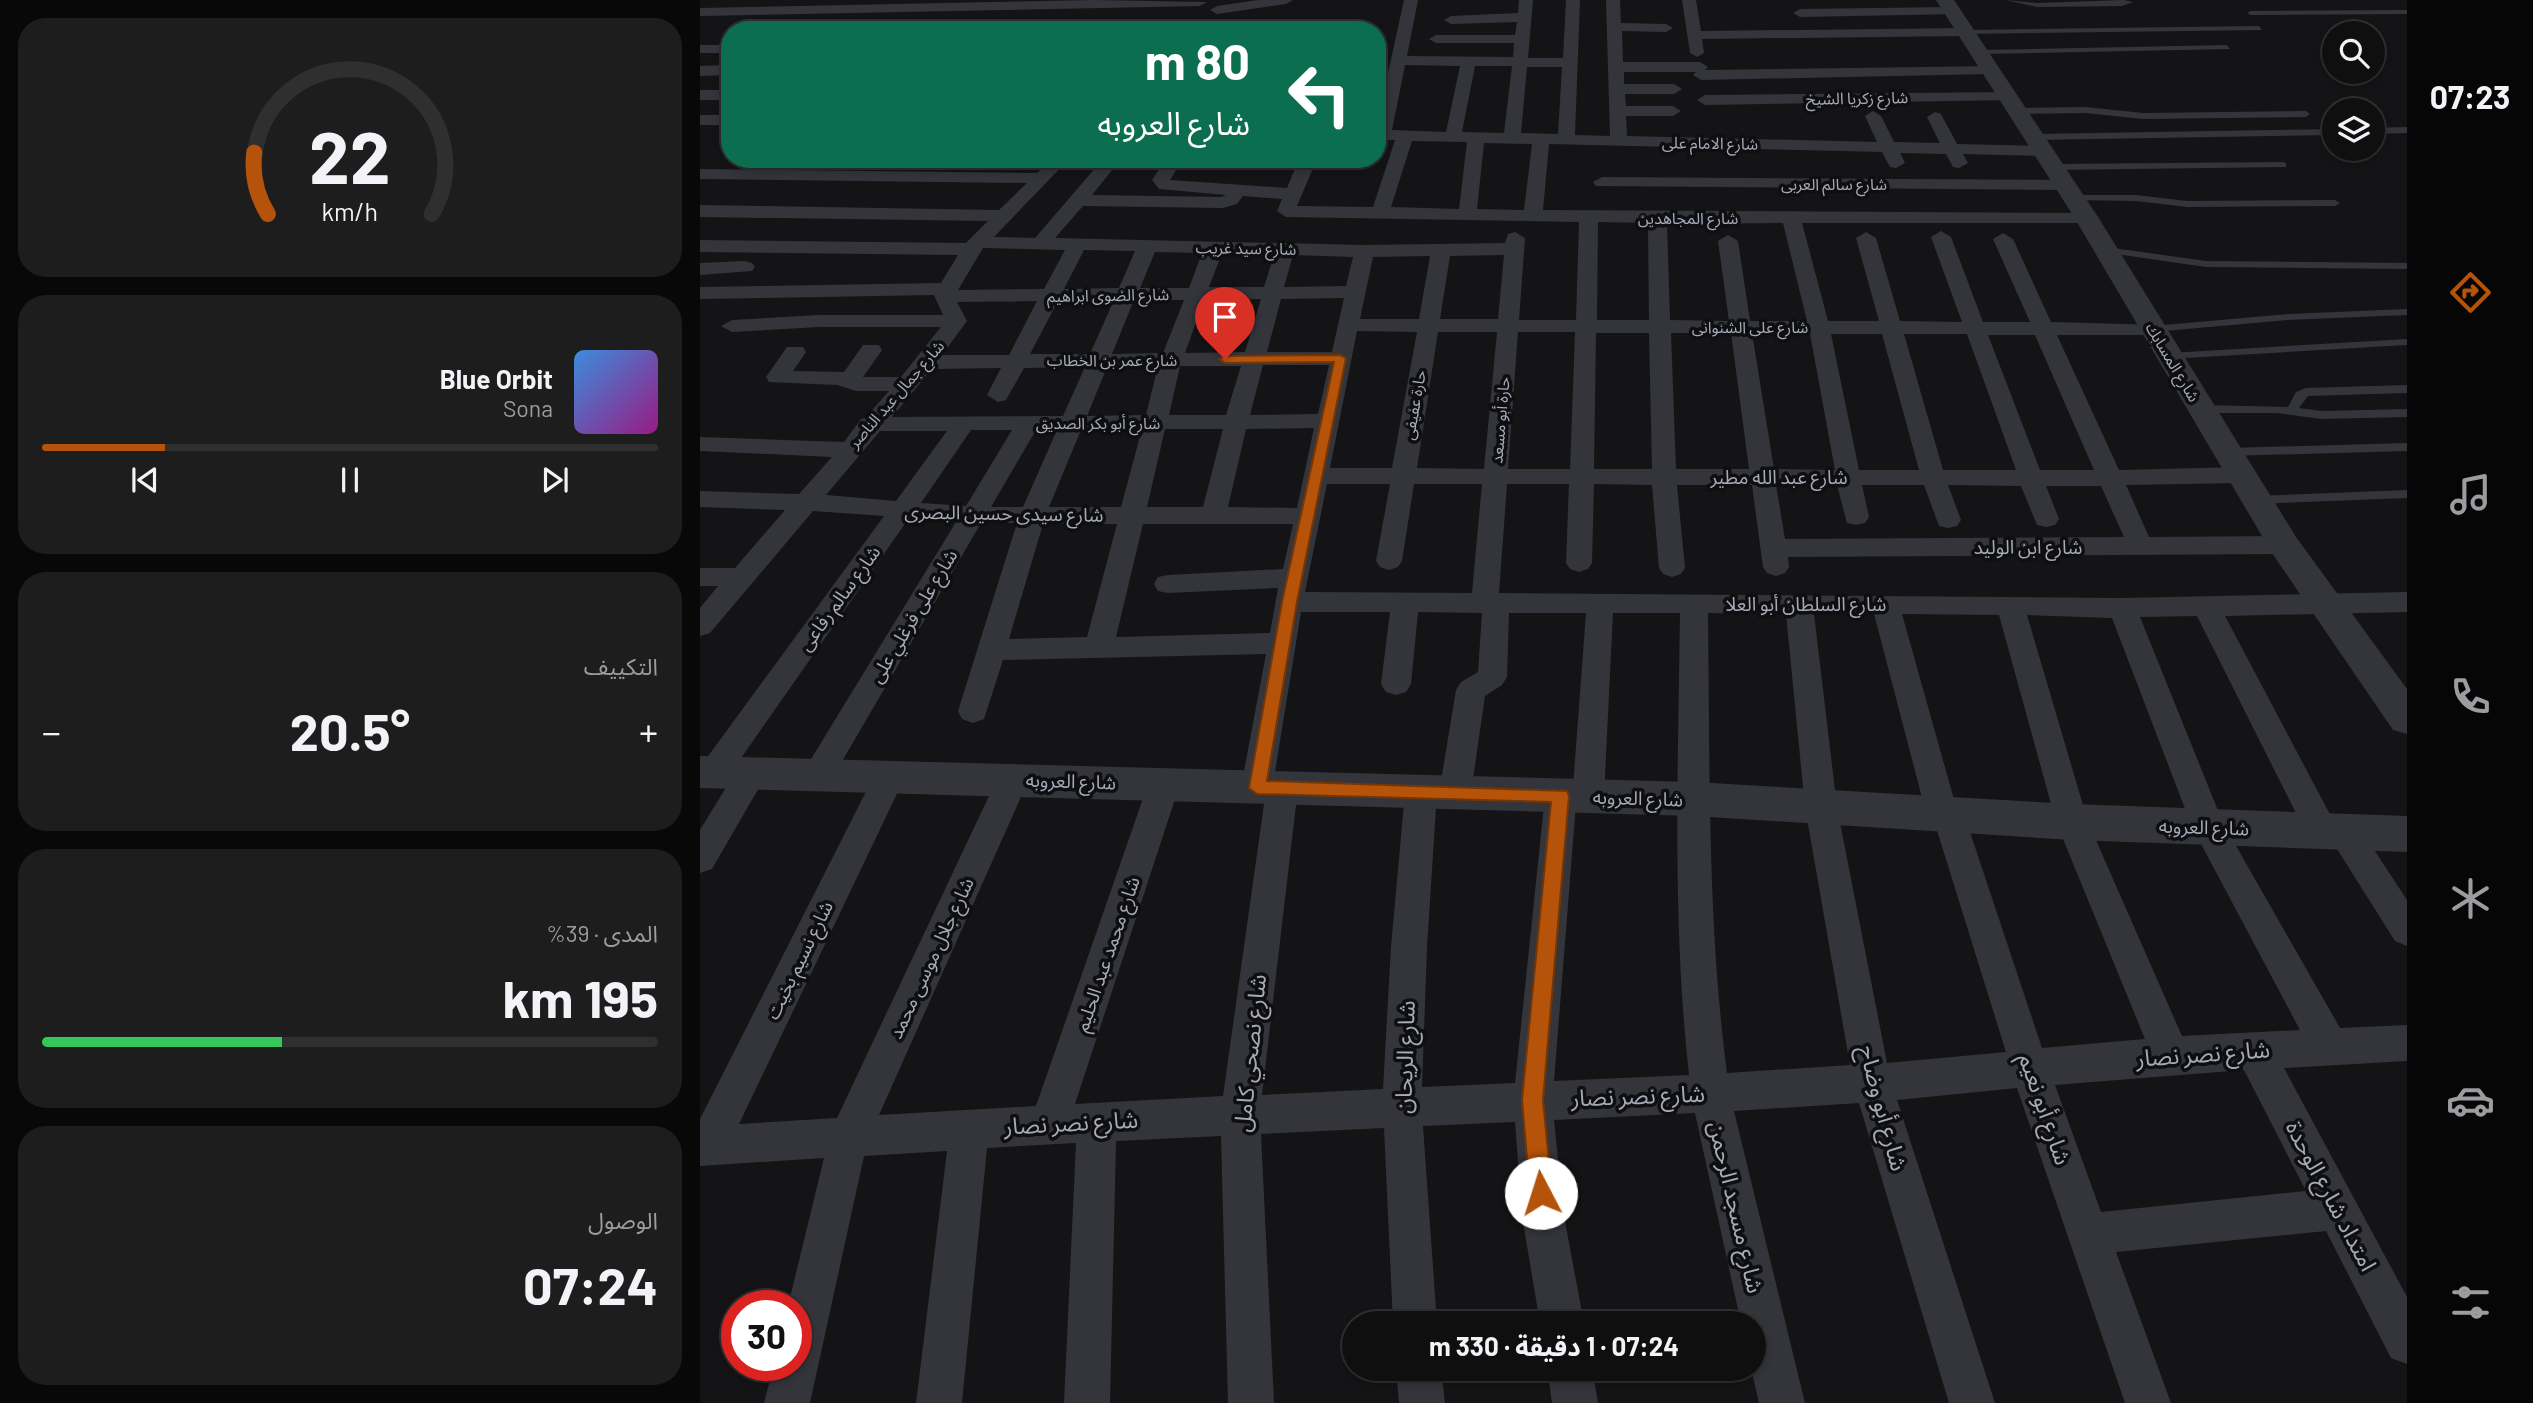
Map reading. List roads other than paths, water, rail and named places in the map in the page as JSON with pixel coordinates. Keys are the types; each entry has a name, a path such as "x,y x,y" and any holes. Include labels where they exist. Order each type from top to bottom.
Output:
{"street":[{"path":"706,12 725,0"},
{"path":"765,21 786,0"},
{"path":"1193,14 1286,0"},
{"path":"1284,21 1294,0"},
{"path":"1386,114 1401,60 1411,0"},
{"path":"1512,138 1526,0"},
{"path":"1566,140 1573,0"},
{"path":"706,12 775,11 836,5 1137,2 1240,21"},
{"path":"1579,563 1584,476 1584,326 1595,217 1605,157 1618,111 1616,66 1621,46 1614,27 1617,6"},
{"path":"1695,10 1695,35 1712,143"},
{"path":"1788,13 1967,34"},
{"path":"1442,20 1525,17"},
{"path":"1614,27 1665,28"},
{"path":"1812,34 1831,72"},
{"path":"1616,66 1700,71 1762,67 1831,72 1899,71 1967,34"},
{"path":"1695,35 1967,34"},
{"name":"شارع المسابك","path":"1967,34 2106,250 2284,545 2322,602 2403,710"},
{"path":"1436,39 1522,39"},
{"path":"700,49 721,49"},
{"path":"1889,54 1899,71"},
{"path":"1401,60 1571,63"},
{"path":"1453,137 1468,61"},
{"path":"700,71 721,70"},
{"path":"1617,89 1674,89"},
{"path":"700,95 721,95"},
{"name":"شارع زكريا الشيخ","path":"1705,100 2013,104"},
{"path":"1618,111 1673,111"},
{"path":"1873,116 1906,184"},
{"path":"1935,117 1970,185"},
{"path":"702,131 721,124"},
{"path":"1767,124 1773,144"},
{"path":"1821,124 1830,161"},
{"name":"شارع الامام على","path":"1386,135 1566,140 1605,157 1681,163 1712,143 1759,164 1773,144 1830,161 1889,147 1996,150 2059,176"},
{"path":"1380,214 1405,136"},
{"path":"1467,215 1476,138"},
{"path":"1533,216 1541,139"},
{"path":"1996,150 2009,170"},
{"name":"شارع سالم العربى","path":"1605,157 1681,163 1830,161 1906,184 1970,185 2059,176"},
{"path":"786,175 792,168"},
{"path":"848,176 856,168"},
{"path":"901,177 908,168"},
{"path":"967,178 977,168"},
{"path":"945,293 974,246 1052,168"},
{"path":"1039,244 1105,168"},
{"name":"شارع المجاهدين","path":"1169,168 1161,180 1162,184 1238,191 1291,203 1380,214 1657,218 1791,218 2059,176"},
{"path":"1291,203 1305,168"},
{"path":"707,174 1042,178"},
{"path":"1077,201 1226,202 1238,191"},
{"path":"1183,219 1194,202"},
{"path":"700,211 1003,216"},
{"path":"1657,218 1664,477 1672,569"},
{"path":"1791,218 1819,327 1856,517"},
{"path":"1941,237 2046,519"},
{"path":"1866,238 1894,328 1932,477 1948,520"},
{"path":"2003,239 2141,547"},
{"path":"1728,241 1762,477"},
{"name":"شارع سيد غريب","path":"700,246 1039,244 1364,251 1441,250 1514,244"},
{"name":"حارة أبو مسعد","path":"1438,792 1471,690 1492,677 1491,603 1495,476 1514,244"},
{"path":"998,395 1077,246"},
{"path":"973,711 1032,516 1147,247"},
{"path":"1099,647 1171,360 1214,248"},
{"path":"1214,515 1236,422 1284,249"},
{"name":"حارة عفيفى","path":"1389,561 1441,250"},
{"name":"شارع نصحي كامل","path":"1251,1403 1240,1114 1282,643 1364,251"},
{"path":"700,268 745,267"},
{"name":"شارع الضوى ابراهيم","path":"700,293 1050,295 1355,292"},
{"name":"شارع جمال عبد الناصر","path":"700,626 869,424 926,362 956,321 945,293"},
{"path":"732,326 807,336 956,321"},
{"name":"شارع على الشنوانى","path":"1348,325 2153,329"},
{"path":"807,336 776,377 849,380 856,384 905,384"},
{"path":"849,380 871,350"},
{"name":"شارع عمر بن الخطاب","path":"926,362 1340,358"},
{"path":"773,402 790,378"},
{"name":"شارع أبو بكر الصديق","path":"869,424 1328,421"},
{"name":"شارع على فرغلي على","path":"819,773 1028,423"},
{"name":"شارع سالم رفاعى","path":"700,859 722,772 964,424"},
{"path":"700,444 848,450"},
{"name":"شارع عبد الله مطير","path":"1316,476 2110,478 2236,463"},
{"name":"شارع ابن الوليد","path":"1762,477 1774,558 2284,545"},
{"name":"شارع سيدى حسين البصرى","path":"700,499 804,502 901,512 973,515 1308,516"},
{"path":"700,577 739,577"},
{"name":"شارع السلطان أبو العلا","path":"1168,583 1292,590 1405,603 1885,604 2123,608 2407,602"},
{"path":"1396,684 1405,603"},
{"path":"1560,1311 1543,1216 1533,1100 1600,604"},
{"name":"شارع مسجد الرحمن","path":"1694,604 1694,799 1700,1010 1710,1093 1782,1403"},
{"name":"شارع أبو وضاح","path":"1799,604 1821,807 1872,1083 1972,1403"},
{"name":"شارع أبو نعيم","path":"1885,604 1945,813 2030,1069 2148,1403"},
{"path":"2010,605 2072,822 2171,1055"},
{"path":"2206,606 2333,832 2407,930"},
{"path":"2123,608 2208,827 2329,1046"},
{"path":"993,650 1282,643"},
{"name":"شارع العروبه","path":"722,772 1694,799 2072,822 2407,834"},
{"name":"شارع نسيم بخيت","path":"704,1145 890,775"},
{"name":"شارع جلال موسى محمد","path":"812,1296 849,1136 1013,779"},
{"name":"شارع محمد عبد الحليم","path":"1049,1124 1164,784"},
{"name":"شارع الريحان","path":"1414,1311 1402,1106 1409,947 1438,792"},
{"name":"شارع نصر نصار","path":"704,1145 1240,1114 1710,1093 1872,1083 2171,1055 2329,1046 2406,1045"},
{"name":"امتداد شارع الوحدة","path":"2254,1050 2407,1342"},
{"path":"1087,1403 1097,1122"},
{"path":"939,1403 969,1129"},
{"path":"2089,1234 2338,1209"},
{"name":"شارع جلال موسى محمد","path":"787,1403 792,1381"},
{"path":"1419,1381 1422,1403"},
{"path":"1571,1381 1575,1403"}],"lane":[{"path":"2009,0 2036,5 2122,4 2129,2 2127,0"},
{"path":"2251,13 2407,12"},
{"path":"1967,34 2259,27"},
{"path":"1967,34 2174,37"},
{"path":"1967,34 2227,47"},
{"path":"2013,104 2143,116 2306,114"},
{"path":"2385,131 2407,130"},
{"path":"2059,176 2322,134"},
{"path":"2059,176 2284,165"},
{"path":"2059,176 2136,198 2186,204 2335,203"},
{"path":"2106,250 2206,264 2407,266"},
{"path":"2153,329 2265,319 2407,312"},
{"path":"2169,356 2327,344 2407,342"},
{"path":"2292,410 2300,395 2306,392 2407,389"},
{"path":"2202,409 2292,410 2321,415 2407,413"},
{"path":"2236,463 2407,447"},
{"path":"2257,500 2407,494"}]}
